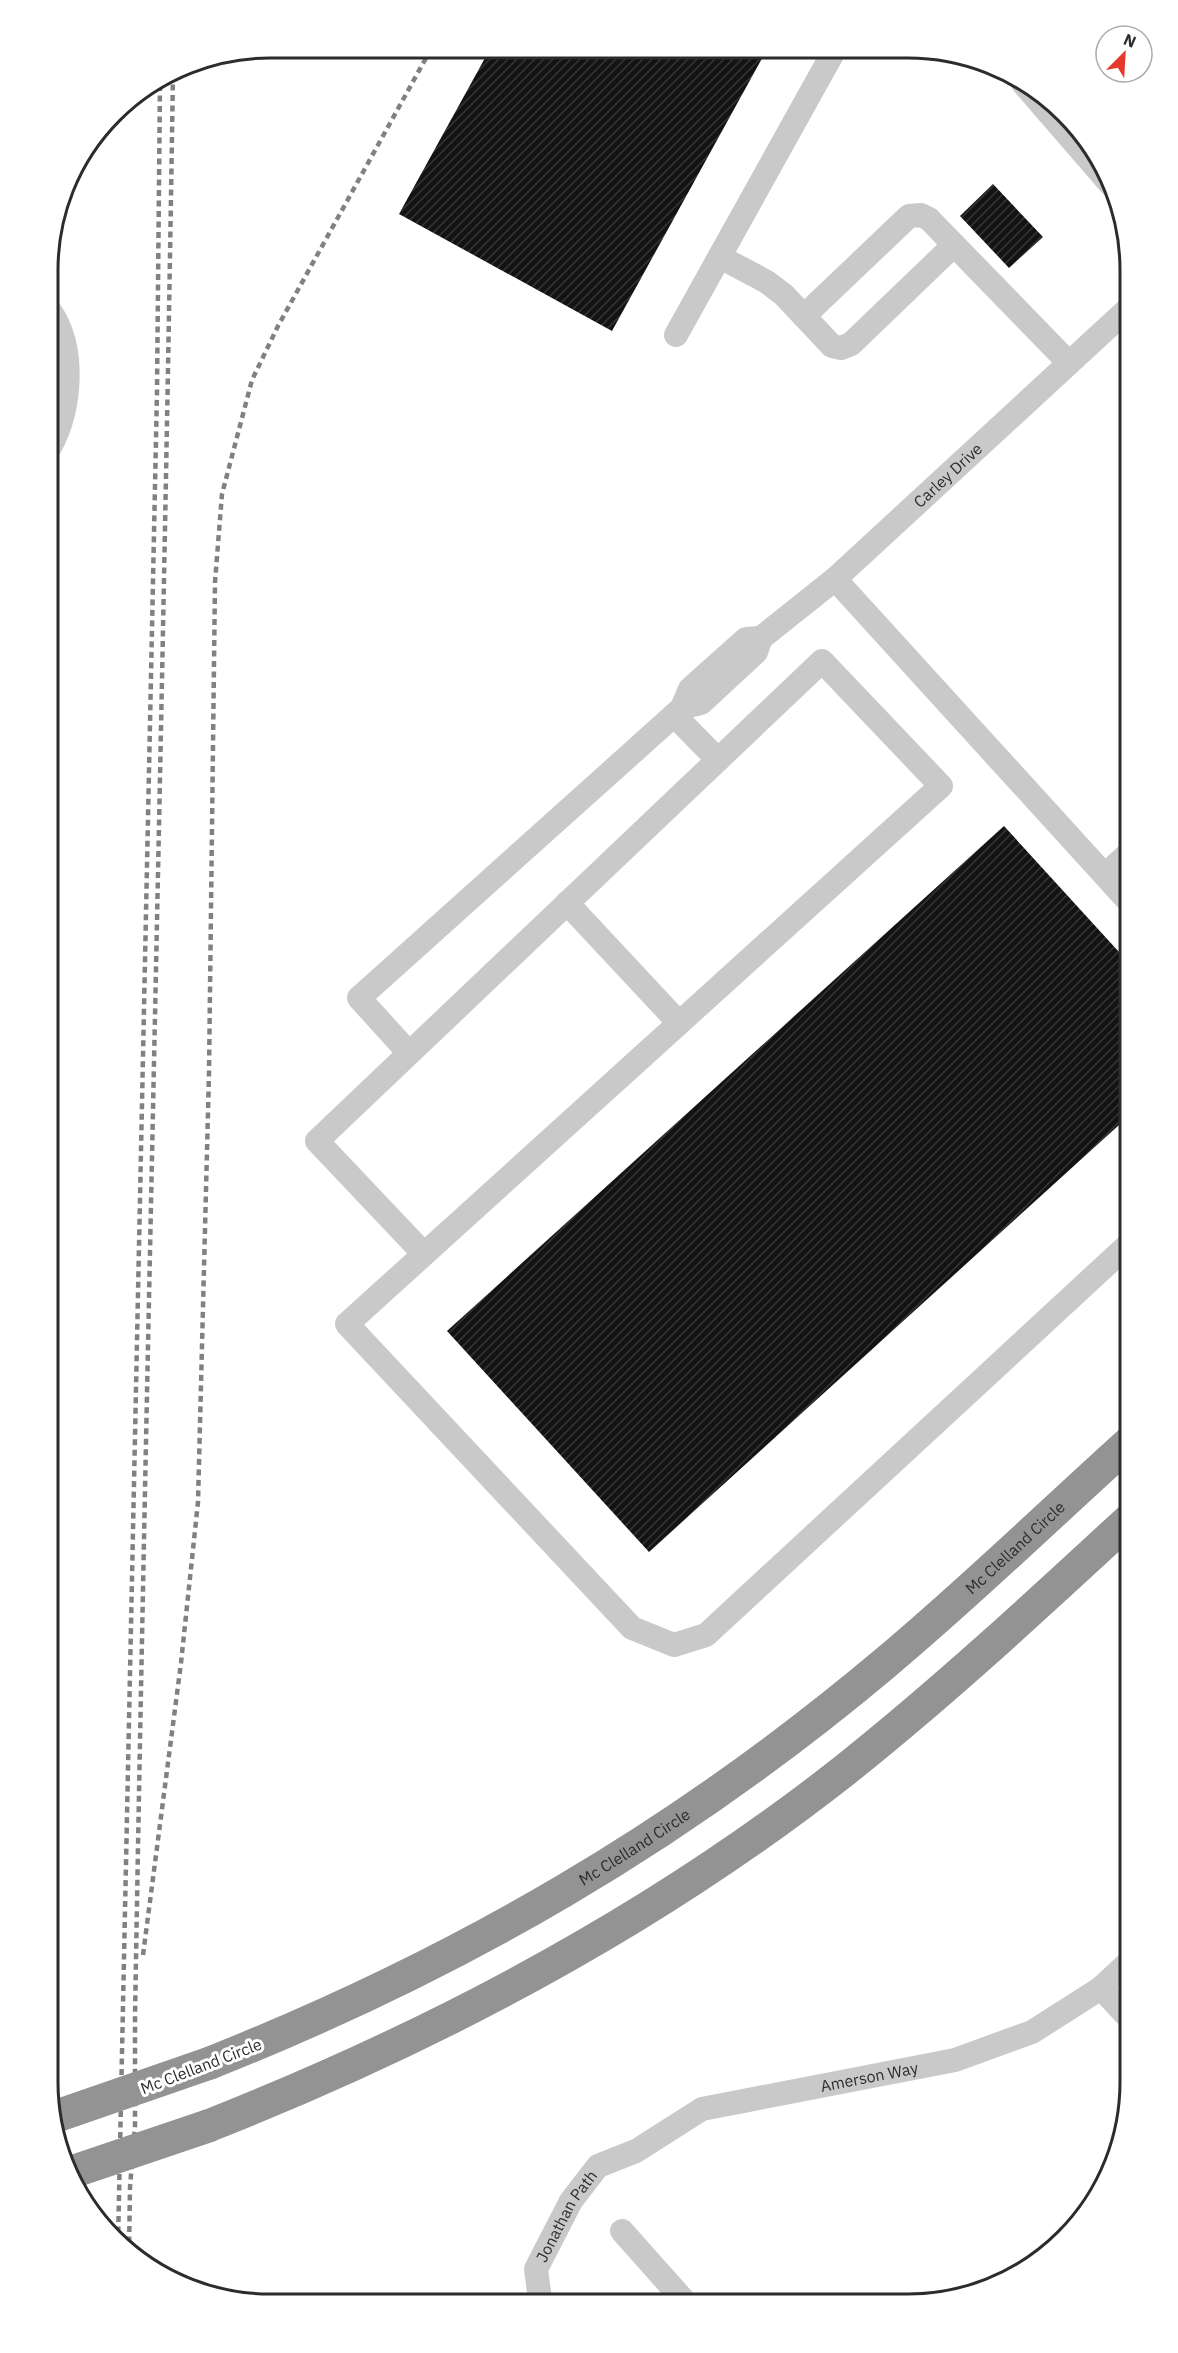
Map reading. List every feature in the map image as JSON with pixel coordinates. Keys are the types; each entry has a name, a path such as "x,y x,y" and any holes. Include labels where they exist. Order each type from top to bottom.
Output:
{"highway":[{"name":"Mc Clelland Circle","path":"61,2115 210,2063 360,2000 447,1957 584,1881 651,1838 808,1725 884,1664 1120,1451"},
{"path":"78,2170 208,2126 359,2063 490,1999 593,1942 709,1868 844,1770 903,1722 1022,1618 1120,1527"}],"street":[{"path":"676,335 830,58"},
{"path":"1047,111 1085,155"},
{"path":"804,316 909,216 921,215 929,219 1069,363"},
{"path":"720,256 767,282 832,346 841,348 850,344 954,245"},
{"name":"Carley Drive","path":"409,1053 359,998 678,711 690,689 739,645 746,639 761,638 835,579 1120,316"},
{"path":"58,328 66,351 67,388 58,426"},
{"path":"835,579 1120,892"},
{"path":"424,1254 317,1141 822,661 941,786 347,1324 632,1628 674,1645 706,1635 1120,1253"},
{"path":"678,711 718,760"},
{"path":"1105,875 1120,861"},
{"path":"567,903 679,1023"},
{"name":"Amerson Way","path":"598,2166 636,2151 702,2109 955,2060 1032,2032 1101,1988 1120,1970"},
{"path":"1101,1988 1120,2008"},
{"name":"Jonathan Path","path":"539,2294 536,2269 571,2201 598,2166"},
{"path":"622,2231 678,2294"}],"building":[{"path":"762,58 612,331 399,214 485,59"},
{"path":"993,184 1043,237 1009,268 960,216"},
{"path":"1004,826 1120,953 1120,1124 649,1552 447,1331"}],"railway":[{"path":"143,1955 181,1663 198,1502 209,1073 215,582 222,494 252,380 278,326 426,59"},
{"path":"129,2240 130,2187 135,2126 139,1774 173,82"},
{"path":"118,2229 157,391 160,90"}]}
